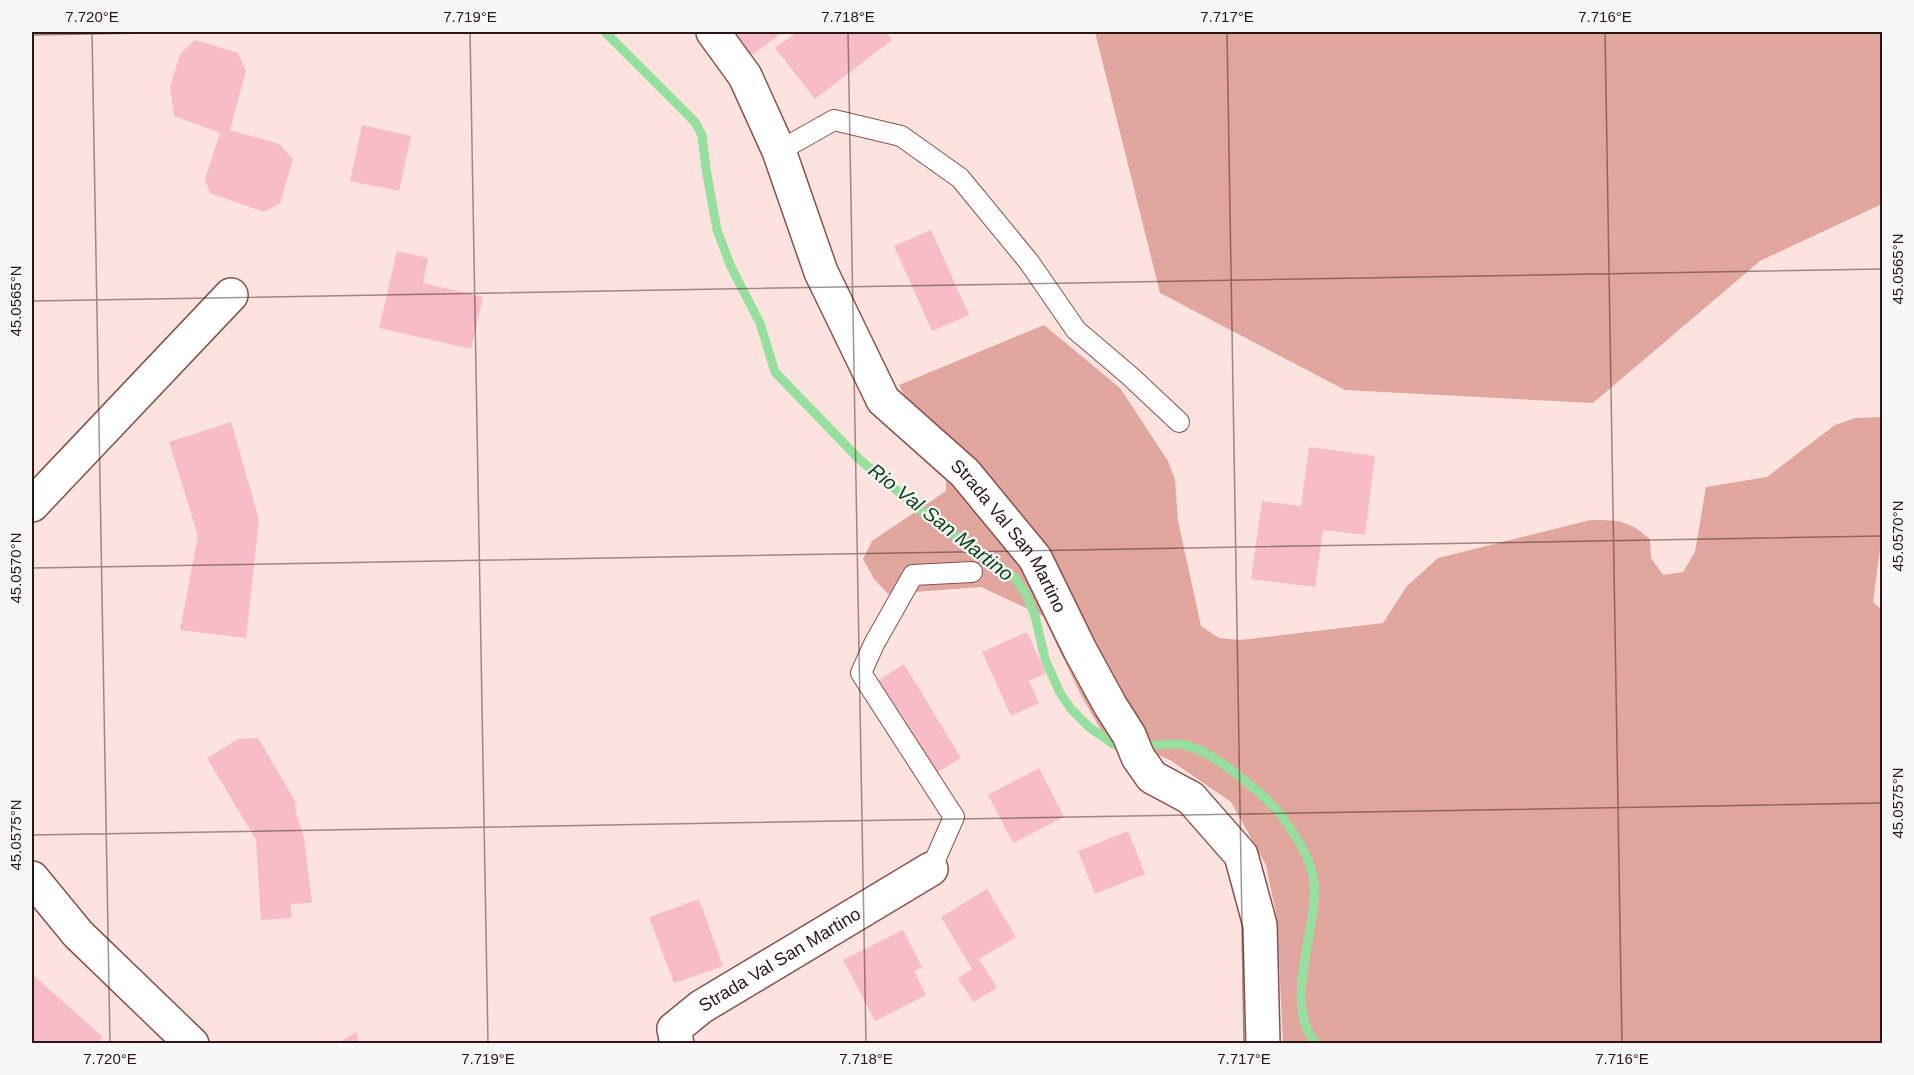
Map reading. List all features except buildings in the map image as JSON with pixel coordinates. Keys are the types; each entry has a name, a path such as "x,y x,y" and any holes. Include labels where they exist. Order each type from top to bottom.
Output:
{"street":[{"name":"Strada Val San Martino","path":"713,32 745,76 779,151 821,272 883,400 965,473 1035,558 1085,659 1152,777 1191,798 1241,855 1260,926 1263,1044"},
{"path":"32,505 231,295"},
{"name":"Strada Val San Martino","path":"676,1044 674,1029 700,1007 931,869"},
{"path":"32,879 78,934 192,1044"}],"lane":[{"path":"779,151 834,120 901,136 960,178 1029,262 1076,330 1130,375 1179,422"},
{"name":"Strada Val San Martino","path":"931,869 954,817 861,673 874,644 914,575 972,572"}],"shaded area":[{"path":"1095,32 1882,32 1882,204 1760,261 1593,403 1345,390 1160,293"},
{"path":"1044,325 1120,388 1168,461 1175,480 1178,521 1201,626 1219,638 1240,640 1383,623 1407,586 1438,558 1590,520 1623,522 1635,528 1650,539 1651,558 1663,575 1683,572 1695,552 1706,487 1767,477 1835,425 1855,418 1882,417 1882,534 1873,602 1882,610 1882,1043 1283,1043 1277,919 1266,865 1231,802 1170,760 1102,732 1080,693 1043,616 981,587 888,594 874,579 863,559 872,541 946,491 946,469 932,453 899,385"}],"waterway":[{"name":"Rio Val San Martino","path":"605,32 695,122 702,135 717,230 731,267 760,323 775,372 859,459 930,518 1015,578 1026,594 1035,616 1045,659 1060,693 1071,709 1089,727 1113,744 1126,747"},
{"name":"Rio Val San Martino","path":"1139,746 1180,744 1210,756 1240,777 1267,801 1286,822 1300,844 1311,868 1314,884 1314,903 1301,989 1302,1010 1307,1028 1317,1044"}]}
